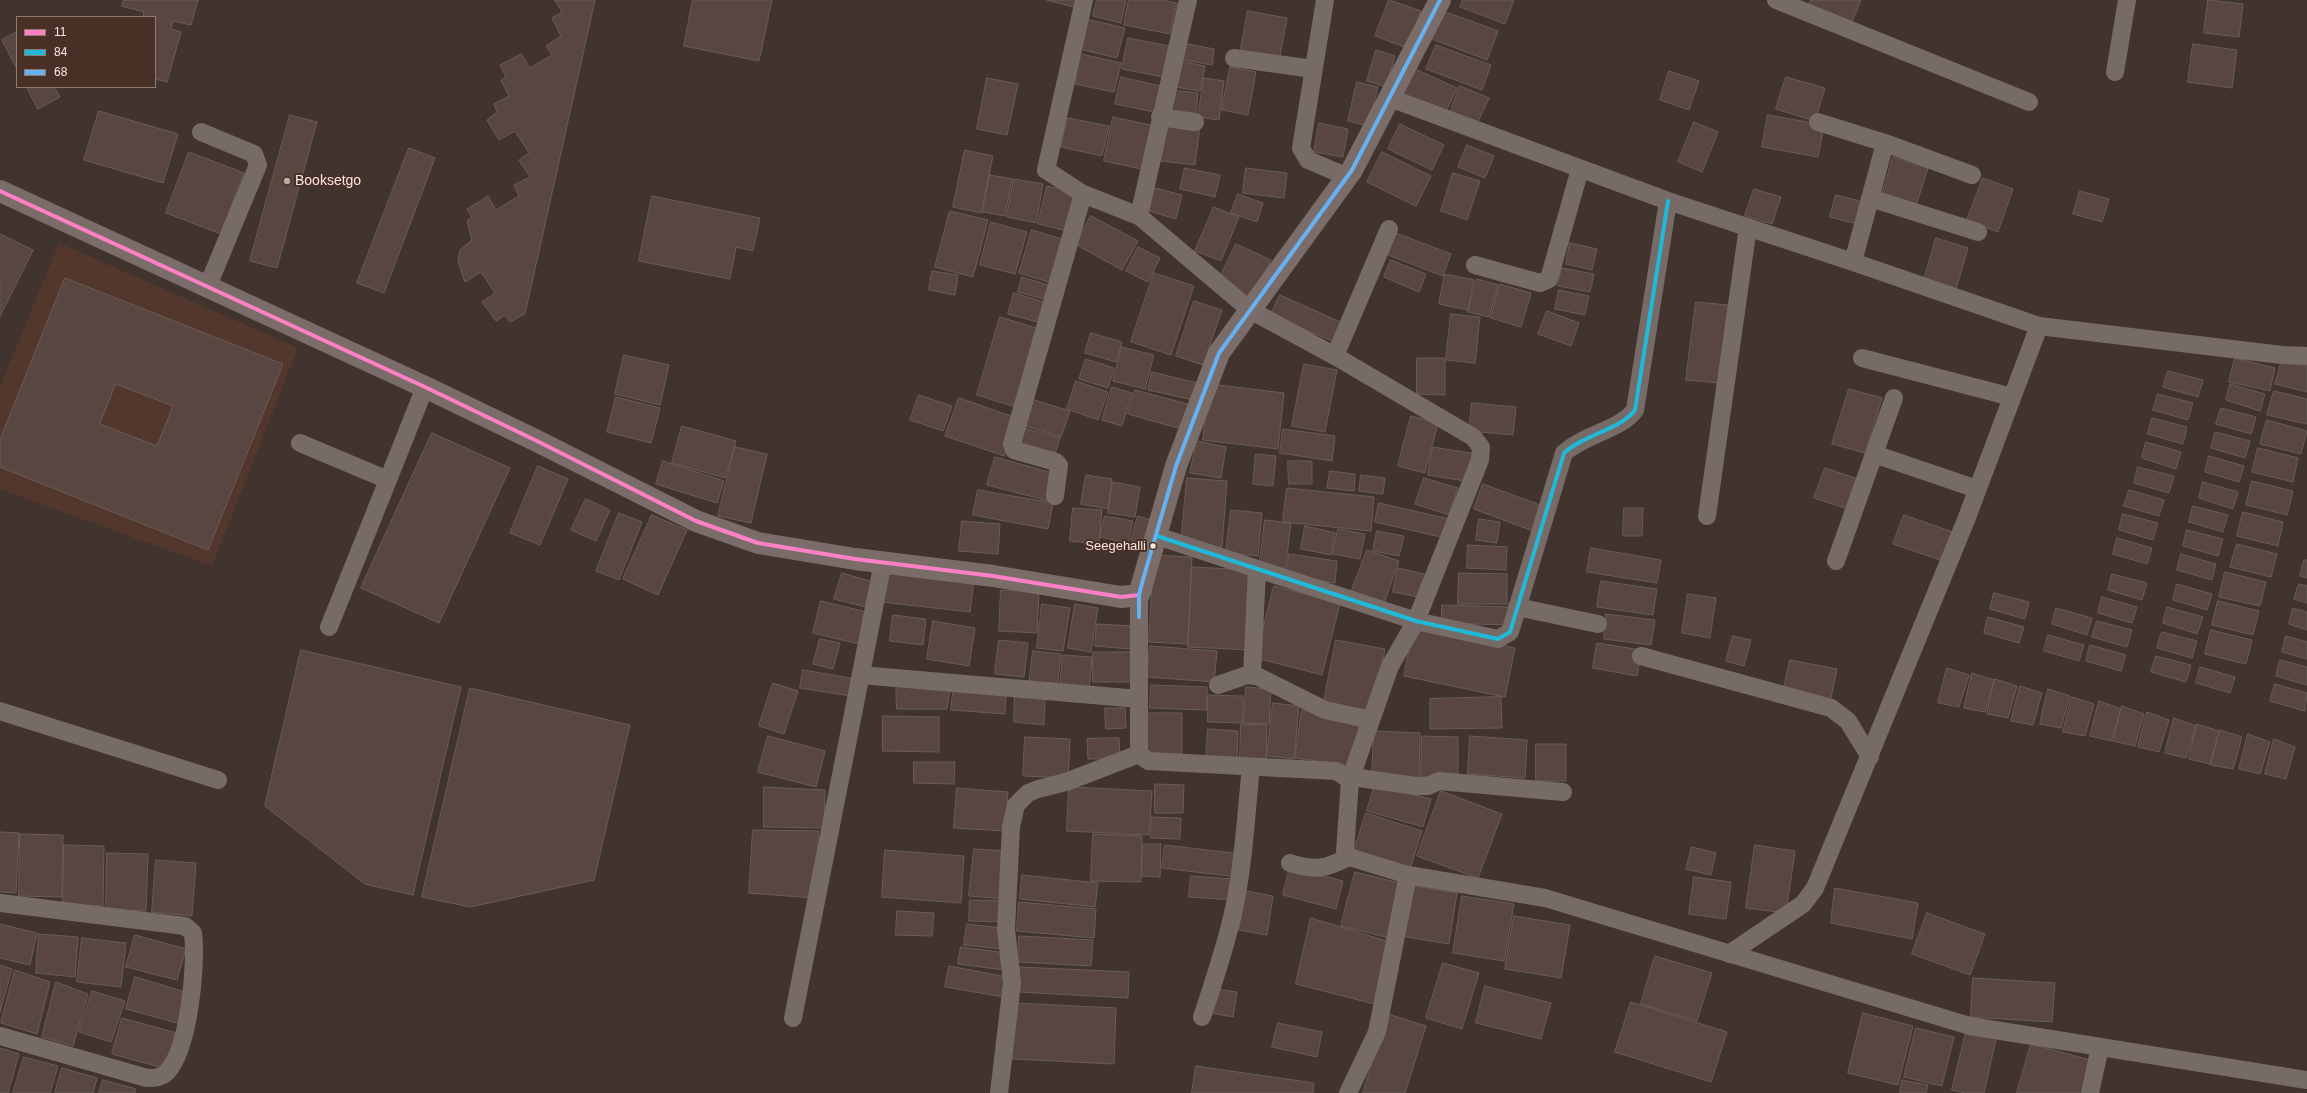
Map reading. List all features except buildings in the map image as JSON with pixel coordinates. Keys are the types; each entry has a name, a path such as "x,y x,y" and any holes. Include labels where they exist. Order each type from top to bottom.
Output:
{"main road":[{"path":"0,191 207,288 425,387 537,441 696,521 758,543 884,562 994,576 1121,597 1139,595 1176,466 1219,354 1348,177 1440,0"}],"street":[{"path":"1084,0 1046,170 1083,194 1139,216 1250,310 1334,356 1473,437 1481,447 1480,460 1416,621 1390,666 1351,778 1344,846 1345,852 1350,857 1408,875 1545,898 1970,1026 2307,1080"},
{"path":"1139,216 1160,117 1188,0"},
{"path":"1324,0 1300,148 1302,154 1308,160 1348,177"},
{"path":"2115,72 2127,0"},
{"path":"1786,2 2029,102"},
{"path":"1234,58 1313,69"},
{"path":"1390,98 1668,201 1853,262 2039,326 2282,355 2307,356"},
{"path":"1160,117 1194,122"},
{"path":"1818,122 1885,143 1972,175"},
{"path":"201,132 254,154 258,165 207,288"},
{"path":"1853,262 1885,143"},
{"path":"1475,265 1540,283 1549,278 1580,169"},
{"path":"1055,496 1058,465 1056,462 1014,450 1012,444 1083,194"},
{"path":"1870,198 1978,232"},
{"path":"1156,536 1416,621 1498,639 1510,632 1564,453 1581,440 1624,421 1635,410 1668,201"},
{"path":"1707,516 1748,227"},
{"path":"1334,356 1389,229"},
{"path":"1729,954 1804,904 1815,888 1870,757 1978,489 2039,326"},
{"path":"1862,358 2012,397"},
{"path":"329,628 425,387"},
{"path":"1836,561 1894,398"},
{"path":"300,443 388,480"},
{"path":"1874,454 1978,489"},
{"path":"793,1018 884,562"},
{"path":"1252,675 1257,570"},
{"path":"1139,595 1139,754"},
{"path":"1517,607 1598,624"},
{"path":"1641,656 1830,708 1848,721 1870,757"},
{"path":"861,675 1139,699"},
{"path":"1218,685 1247,675 1252,675 1269,680 1325,710 1371,720"},
{"path":"0,710 218,780"},
{"path":"1139,754 1148,761 1336,771 1351,778 1416,786 1428,786 1439,781 1563,792"},
{"path":"999,1093 1012,983 1006,929 1011,827 1016,805 1028,793 1066,782 1139,754"},
{"path":"1202,1017 1220,965 1234,908 1243,851 1251,767"},
{"path":"1290,863 1307,868 1321,869 1350,857"},
{"path":"1348,1093 1376,1032 1408,875"},
{"path":"0,903 185,926 193,933 195,969 190,1007 178,1052 167,1072 159,1077 147,1078 0,1036"},
{"path":"2090,1093 2100,1047"}],"shaded area":[{"path":"59,243 298,348 212,566 0,489 0,387"}],"transit line":[{"name":"68","path":"1139,617 1139,595 1176,466 1219,353 1352,170 1440,0"},
{"name":"11","path":"0,191 425,387 537,441 696,521 758,543 855,559 993,576 1121,597 1139,595"},
{"name":"84","path":"1157,536 1416,621 1498,639 1510,632 1564,453 1582,441 1621,422 1629,417 1635,410 1668,201"}],"place":[{"name":"Booksetgo","path":"287,181"},
{"name":"Seegehalli","path":"1153,546"}]}
